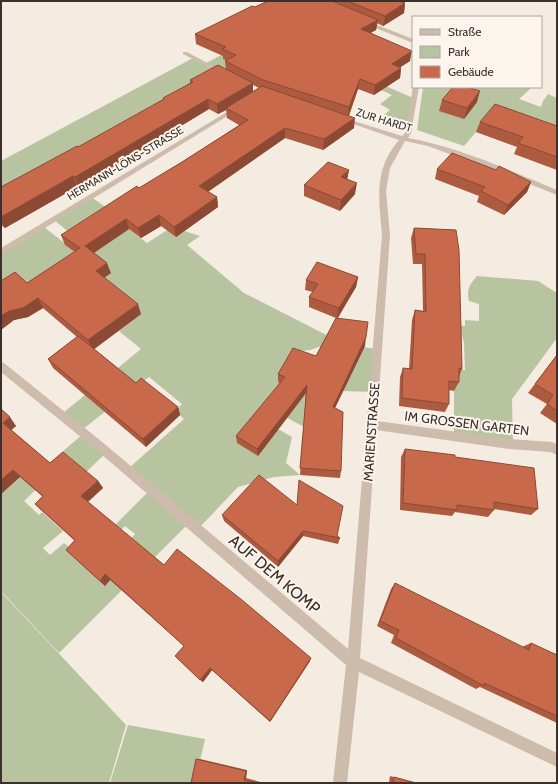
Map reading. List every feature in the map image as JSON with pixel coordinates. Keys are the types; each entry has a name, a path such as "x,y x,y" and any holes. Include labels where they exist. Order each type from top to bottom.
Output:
{"street":[{"path":"362,21 412,40"},
{"path":"185,53 233,78"},
{"name":"MARIENSTRASSE","path":"340,783 353,662 386,234 382,191 386,168 398,145 408,133 416,88"},
{"name":"HERMANN-LÖNS-STRASSE","path":"1,252 241,105"},
{"name":"ZUR HARDT","path":"336,117 404,139 430,144 520,177 557,193"},
{"name":"AUF DEM KOMP","path":"1,366 104,450 353,662 557,760"},
{"name":"IM GROSSEN GARTEN","path":"372,425 509,444 552,447 557,450"}],"green space":[{"path":"242,44 372,80 413,98 409,124 380,118 390,110 380,104 392,95 381,90 376,93 365,88 224,59 239,66 226,74 206,63"},
{"path":"193,58 216,70 171,101 1,200 1,161"},
{"path":"423,88 531,88 519,99 541,107 548,94 557,98 557,139 476,132 464,146 417,130"},
{"path":"91,197 116,214 120,222 147,243 172,227 200,236 187,245 244,293 344,344 376,349 373,392 343,391 325,345 310,350 301,351 324,399 306,428 267,407 258,456 278,429 292,437 286,463 300,475 274,477 238,487 199,528 129,468 184,419 175,411 182,404 149,377 83,429 63,413 141,349 119,331 141,313 101,280 110,273 1,294 1,254 44,227 85,259 108,243 76,238 54,220"},
{"path":"477,276 538,281 557,293 557,338 512,399 513,443 454,436 454,377 458,369 465,370 464,343 462,335 445,333 435,323 465,326 465,320 479,321 479,304 469,301 468,294 468,290"},
{"path":"83,434 106,453 85,473 68,459 24,501 39,515 42,512 63,531 43,548 50,555 64,543 76,552 130,540 135,534 125,526 120,531 114,526 150,490 189,523 59,653 1,591 1,494 27,471 33,477"},
{"path":"1,592 126,725 109,783 1,783"},
{"path":"128,725 205,739 199,765 191,783 110,783"}],"building":[{"path":"268,1 332,1 378,20 361,29 412,51 392,64 401,68 375,85 360,79 349,107 263,80 225,61 236,55 222,49 226,47 195,34 252,6 255,7"},
{"path":"347,1 399,1 405,3 385,16"},
{"path":"218,65 253,83 217,104 208,99 75,177 73,176 1,217 1,187 77,146 78,147 164,99 163,98 193,82 190,80"},
{"path":"262,86 355,118 324,139 285,128 199,186 217,197 174,227 159,215 138,228 126,219 85,246 107,263 96,271 138,304 88,340 38,298 23,308 9,311 1,316 1,281 15,272 27,283 80,248 61,235 137,186 139,188 248,120 226,108"},
{"path":"452,88 470,88 480,91 467,108 442,100"},
{"path":"495,104 557,126 557,157 518,143 523,137 480,122"},
{"path":"452,153 496,170 499,166 531,182 508,205 481,191 485,187 437,169"},
{"path":"328,162 349,170 341,177 357,183 341,200 304,185"},
{"path":"414,228 456,230 459,250 462,369 459,368 459,382 449,381 449,404 402,398 403,368 412,369 415,310 426,312 425,254 416,254"},
{"path":"317,262 358,277 339,308 309,297 318,284 306,280"},
{"path":"336,318 368,322 366,337 333,407 343,412 341,471 300,468 307,385 257,449 236,436 285,377 278,374 293,348 316,356"},
{"path":"78,336 136,383 141,378 178,407 143,439 48,359"},
{"path":"557,355 557,411 547,404 553,395 535,384"},
{"path":"1,409 10,417 3,423 50,463 63,452 98,481 81,496 164,565 177,549 242,600 311,658 270,721 210,668 200,680 175,656 184,646 105,574 100,581 66,550 75,540 35,504 43,496 13,470 1,480"},
{"path":"405,449 455,455 455,457 534,468 538,509 494,502 494,510 457,505 457,510 403,503"},
{"path":"259,475 297,505 299,480 343,506 337,536 340,538 303,531 278,561 222,515"},
{"path":"395,583 529,650 531,643 557,655 557,716 484,683 484,686 396,638 399,630 380,621"},
{"path":"196,759 246,771 244,780 258,783 191,783"},
{"path":"394,777 416,783 393,783"}]}
